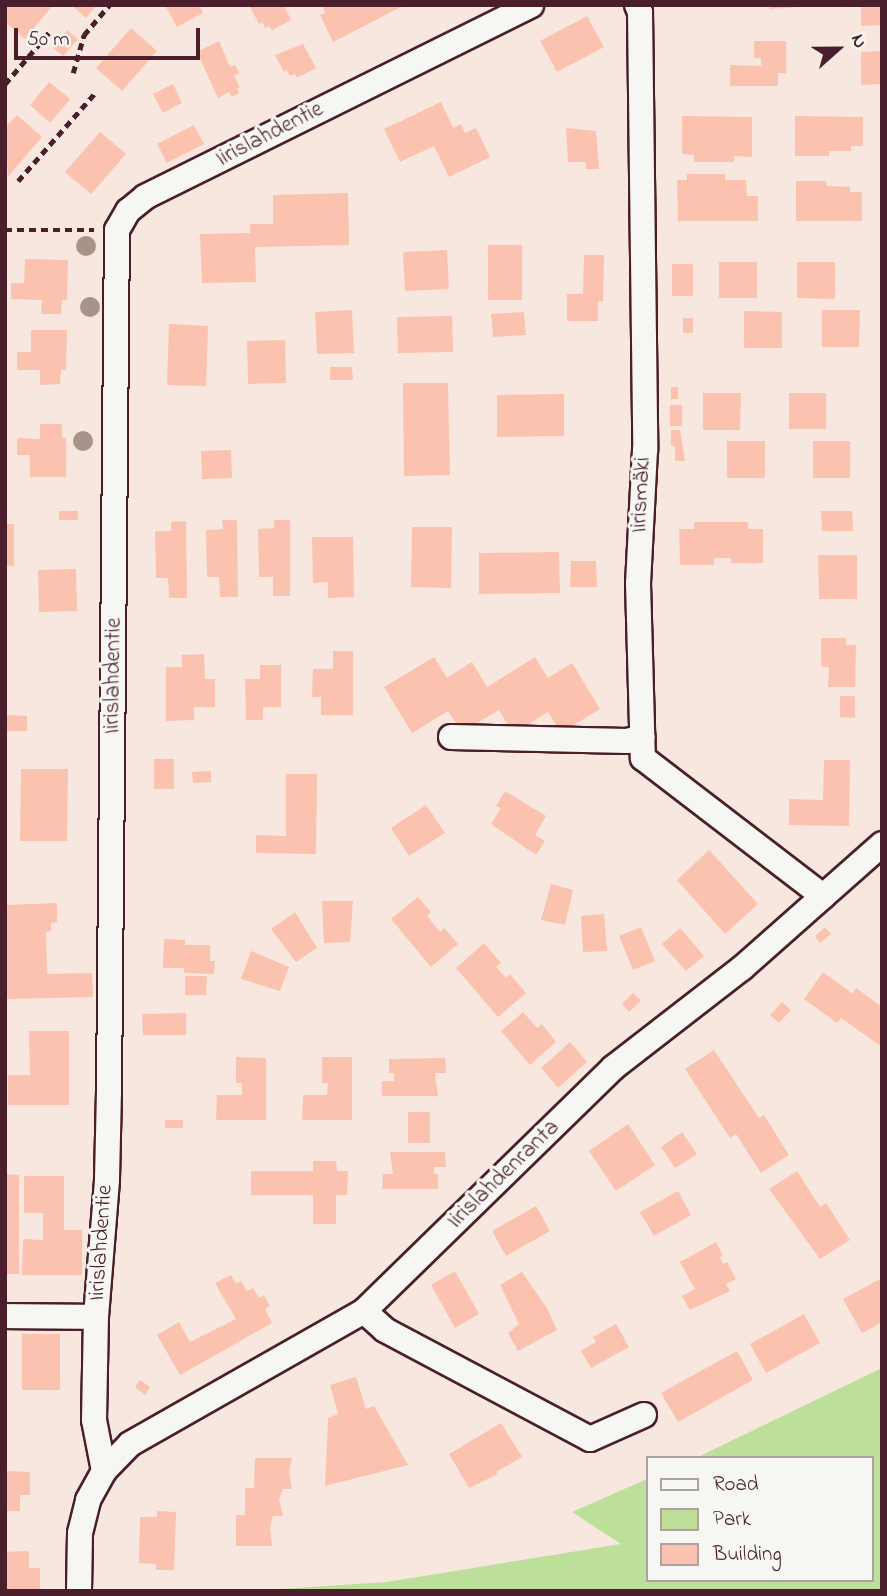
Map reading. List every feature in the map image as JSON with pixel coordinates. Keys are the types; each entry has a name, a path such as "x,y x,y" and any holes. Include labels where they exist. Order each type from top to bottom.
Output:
{"street":[{"name":"Iirislahdentie","path":"104,1472 94,1420 96,1317 107,1179 109,1092 117,230 128,211 145,197 531,5"},
{"name":"Iirismäki","path":"637,5 640,12 645,450 638,583 643,758 823,896"},
{"path":"451,737 626,741 643,737"},
{"name":"Iirislahdenranta","path":"104,1472 130,1444 364,1311 613,1068 742,968 882,844"},
{"path":"364,1311 386,1330 590,1439 644,1415"},
{"path":"5,1316 96,1317"},
{"path":"79,1591 80,1533 88,1500 104,1472"}],"path":[{"path":"73,74 84,35 109,5"},
{"path":"5,84 52,29"},
{"path":"18,181 96,92"},
{"path":"5,230 117,230"}],"green space":[{"path":"882,1368 882,1591 250,1591 387,1582 621,1544 572,1512 646,1479 646,1582 873,1582 873,1456 700,1456"}],"building":[{"path":"8,5 53,5 25,39 5,22"},
{"path":"71,5 97,5 86,18"},
{"path":"165,5 199,5 203,13 177,27"},
{"path":"284,5 291,20 272,30 269,26 265,28 262,22 259,24 250,7"},
{"path":"322,5 405,5 333,42 320,15 325,13"},
{"path":"769,5 799,5 799,7 770,9"},
{"path":"861,5 882,5 882,25 861,26"},
{"path":"587,16 604,47 557,72 540,41"},
{"path":"131,28 157,51 122,91 96,68"},
{"path":"67,30 78,39 63,56 53,48"},
{"path":"219,41 230,67 235,65 239,73 234,76 240,87 237,89 239,93 232,97 229,92 218,98 197,52"},
{"path":"754,41 786,41 786,73 778,73 778,86 730,86 730,65 761,66 761,58 754,58"},
{"path":"303,44 316,68 297,78 295,74 290,76 287,70 284,72 275,55"},
{"path":"882,51 882,84 861,85 861,52"},
{"path":"49,82 70,99 50,123 30,105"},
{"path":"173,84 182,103 163,113 153,94"},
{"path":"441,102 453,128 461,124 465,133 476,128 490,157 449,177 434,146 400,162 384,129"},
{"path":"17,115 42,137 8,177 5,128"},
{"path":"682,116 752,117 752,157 734,156 734,162 694,162 694,155 682,154"},
{"path":"795,116 863,117 863,146 851,146 851,151 829,151 829,156 795,156"},
{"path":"194,125 204,144 167,163 157,144"},
{"path":"566,128 596,131 599,169 586,169 586,162 568,162"},
{"path":"100,132 126,154 91,194 65,172"},
{"path":"687,174 725,174 725,180 746,180 747,196 758,196 758,221 678,221 677,180 687,180"},
{"path":"796,181 826,181 827,186 850,187 850,192 862,192 862,221 796,221"},
{"path":"348,193 349,245 255,247 256,282 202,283 200,234 250,233 250,224 273,224 273,195"},
{"path":"488,245 522,245 522,300 488,300"},
{"path":"447,250 449,289 405,291 403,252"},
{"path":"584,255 604,255 603,301 598,301 598,321 567,321 567,294 583,294"},
{"path":"25,259 68,260 67,300 62,300 61,314 41,314 42,300 11,299 11,283 24,283"},
{"path":"719,262 757,262 757,298 719,298"},
{"path":"797,262 835,262 835,299 797,298"},
{"path":"672,264 693,264 693,296 672,296"},
{"path":"352,310 354,353 317,354 315,312"},
{"path":"822,310 860,310 859,347 822,347"},
{"path":"744,311 782,312 782,348 744,348"},
{"path":"524,312 526,335 493,337 491,314"},
{"path":"452,316 453,352 398,353 397,317"},
{"path":"683,318 693,318 693,333 683,333"},
{"path":"169,324 208,326 206,386 167,385"},
{"path":"31,330 67,330 66,370 61,370 60,384 40,385 40,370 17,370 17,352 31,352"},
{"path":"285,340 286,383 248,384 247,341"},
{"path":"330,367 352,367 353,380 330,380"},
{"path":"403,383 448,383 450,475 404,476"},
{"path":"671,387 678,387 678,399 671,399"},
{"path":"703,393 741,393 740,430 703,430"},
{"path":"789,393 826,393 826,429 789,429"},
{"path":"564,394 564,436 497,437 497,395"},
{"path":"670,405 682,405 682,426 670,426"},
{"path":"40,424 62,424 62,438 66,438 66,477 30,477 30,455 17,455 17,438 40,439"},
{"path":"671,430 680,430 685,461 675,461"},
{"path":"727,441 765,441 765,478 727,478"},
{"path":"813,441 850,441 850,478 813,478"},
{"path":"231,450 232,478 202,479 201,451"},
{"path":"59,511 78,511 78,520 59,520"},
{"path":"821,511 852,511 853,531 822,531"},
{"path":"222,520 237,520 238,597 220,597 219,577 207,577 206,530 223,529"},
{"path":"274,520 290,520 290,596 273,596 273,577 259,577 258,529 274,528"},
{"path":"186,521 187,598 169,598 168,578 156,578 155,531 171,531 171,522"},
{"path":"694,522 748,522 748,529 763,529 763,563 731,563 731,558 714,558 714,565 680,565 679,529 694,529"},
{"path":"5,524 14,524 14,566 5,566"},
{"path":"412,527 452,527 451,588 411,587"},
{"path":"312,537 353,537 354,597 328,598 328,582 313,583"},
{"path":"559,552 560,593 479,594 479,553"},
{"path":"818,555 857,555 857,599 819,599"},
{"path":"571,561 596,561 597,587 570,587"},
{"path":"76,569 77,611 39,612 38,570"},
{"path":"821,638 846,638 846,645 856,645 855,687 828,687 829,667 822,667"},
{"path":"333,651 353,651 353,715 321,715 321,697 312,697 313,669 333,669"},
{"path":"204,654 205,679 215,679 215,707 194,707 194,720 166,721 166,667 182,667 182,655"},
{"path":"434,657 447,678 472,662 487,687 535,657 548,678 572,663 600,709 561,733 548,712 513,734 499,710 462,732 448,711 412,733 384,687"},
{"path":"260,665 281,665 281,707 263,707 263,720 246,720 245,679 260,679"},
{"path":"840,696 855,696 855,718 840,717"},
{"path":"5,715 27,716 27,731 5,731"},
{"path":"154,759 174,759 174,789 154,789"},
{"path":"824,760 850,760 849,826 789,825 789,799 823,800"},
{"path":"21,769 68,769 67,841 20,841"},
{"path":"211,771 211,782 193,783 192,772"},
{"path":"286,774 317,774 316,854 256,853 256,835 286,836"},
{"path":"505,791 546,816 535,835 545,841 536,855 491,824 501,808 496,806"},
{"path":"426,805 445,833 409,856 391,828"},
{"path":"709,850 758,904 725,934 677,880"},
{"path":"551,884 573,890 565,925 541,920"},
{"path":"418,897 431,912 427,916 440,932 444,928 458,944 431,967 391,919"},
{"path":"322,901 353,901 350,942 324,943"},
{"path":"57,903 57,922 51,923 51,931 46,932 47,974 92,973 93,997 5,999 5,905"},
{"path":"295,912 317,948 296,962 271,929"},
{"path":"604,914 607,951 583,952 581,916"},
{"path":"641,927 655,961 633,970 619,936"},
{"path":"825,927 831,934 820,943 815,936"},
{"path":"680,928 704,956 686,971 662,944"},
{"path":"164,939 185,940 185,945 210,945 210,961 215,961 214,974 184,973 184,968 163,968"},
{"path":"484,943 501,963 496,967 506,978 510,974 526,993 498,1017 456,968"},
{"path":"251,951 289,967 280,991 241,979"},
{"path":"823,972 853,994 856,988 882,1007 882,1047 841,1018 837,1023 804,999"},
{"path":"185,976 207,976 206,995 185,995"},
{"path":"633,993 641,1001 629,1012 622,1004"},
{"path":"782,1002 791,1010 779,1023 770,1015"},
{"path":"523,1012 537,1028 542,1024 556,1042 530,1065 501,1031"},
{"path":"186,1013 186,1035 143,1035 142,1014"},
{"path":"29,1031 69,1031 69,1105 8,1105 8,1075 30,1075"},
{"path":"570,1042 587,1062 558,1088 541,1068"},
{"path":"714,1050 759,1118 764,1115 789,1155 761,1173 736,1134 730,1138 685,1069"},
{"path":"236,1057 266,1058 266,1120 216,1120 217,1095 242,1095 242,1083 236,1083"},
{"path":"322,1057 352,1057 352,1120 302,1120 303,1095 327,1095 328,1083 322,1083"},
{"path":"445,1058 446,1073 435,1073 438,1096 382,1096 382,1081 394,1081 394,1073 389,1073 389,1059"},
{"path":"408,1112 430,1112 430,1143 408,1143"},
{"path":"165,1120 183,1120 183,1128 165,1128"},
{"path":"628,1124 655,1165 616,1191 589,1151"},
{"path":"682,1132 697,1154 675,1168 661,1147"},
{"path":"390,1152 445,1152 446,1167 434,1167 434,1174 438,1174 438,1189 382,1189 383,1174 393,1174"},
{"path":"313,1161 336,1161 337,1171 348,1171 347,1195 336,1195 336,1224 313,1224 313,1195 251,1195 251,1171 313,1171"},
{"path":"797,1171 820,1207 826,1203 850,1240 820,1259 769,1189"},
{"path":"5,1174 19,1175 19,1274 5,1274"},
{"path":"24,1176 64,1176 64,1230 82,1230 82,1275 22,1275 23,1239 43,1240 43,1213 24,1213"},
{"path":"678,1191 691,1215 654,1236 640,1212"},
{"path":"536,1206 550,1231 506,1256 492,1231"},
{"path":"716,1242 723,1256 720,1257 723,1264 727,1262 736,1279 726,1284 730,1291 690,1310 682,1296 695,1289 680,1262"},
{"path":"455,1271 479,1314 455,1328 431,1285"},
{"path":"522,1272 548,1310 557,1330 518,1351 508,1333 519,1324 500,1285"},
{"path":"231,1275 236,1284 241,1281 247,1291 253,1288 259,1298 264,1295 270,1306 265,1309 272,1323 180,1375 157,1335 179,1322 190,1342 236,1319 215,1283"},
{"path":"880,1279 882,1322 862,1333 843,1299"},
{"path":"804,1314 820,1343 766,1373 750,1344"},
{"path":"616,1324 629,1347 591,1368 581,1351 596,1342 593,1337"},
{"path":"22,1334 60,1334 60,1390 22,1390"},
{"path":"737,1351 753,1380 678,1422 661,1393"},
{"path":"356,1377 366,1409 374,1406 408,1465 325,1486 328,1418 338,1414 330,1385"},
{"path":"140,1380 150,1387 145,1395 135,1387"},
{"path":"501,1423 522,1457 496,1472 498,1474 469,1488 449,1454"},
{"path":"255,1458 292,1458 289,1472 292,1489 283,1489 279,1499 283,1516 273,1516 270,1528 272,1546 236,1546 236,1515 245,1515 245,1488 254,1488"},
{"path":"5,1471 30,1472 30,1495 20,1495 20,1511 5,1511"},
{"path":"157,1511 176,1512 174,1570 156,1570 156,1564 139,1563 140,1517 157,1517"},
{"path":"29,1551 29,1568 40,1568 40,1591 5,1591 5,1552"}]}
